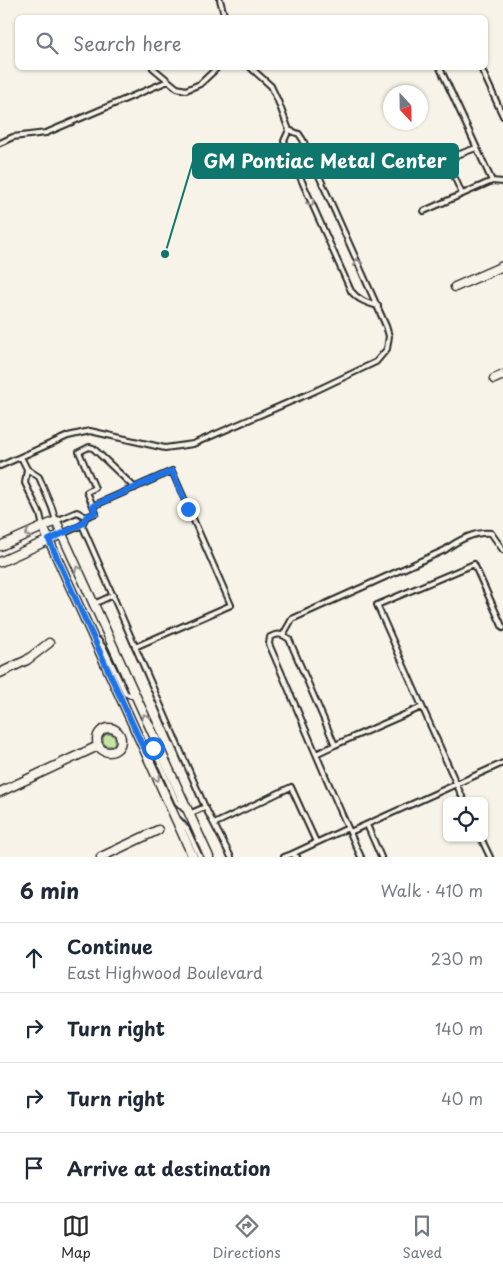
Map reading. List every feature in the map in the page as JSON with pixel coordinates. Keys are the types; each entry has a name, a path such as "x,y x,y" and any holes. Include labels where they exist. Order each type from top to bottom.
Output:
{"street":[{"path":"455,288 503,266"},
{"path":"494,380 503,375"},
{"path":"0,546 56,521 209,857"},
{"path":"43,527 193,857"},
{"path":"0,562 62,534"},
{"path":"0,673 27,660 49,644"},
{"path":"0,792 98,746"},
{"path":"101,857 158,830"}],"lane":[{"path":"220,0 224,15"},
{"path":"154,70 177,88 186,90 200,84 214,70"},
{"path":"253,70 271,86 278,101 289,130 284,141 351,291 356,298 378,306"},
{"path":"441,70 492,181"},
{"path":"482,70 503,116"},
{"path":"0,143 13,137 46,132 168,81"},
{"path":"0,466 68,436 90,431 165,448 193,444 315,391 376,362 387,350 389,336 378,306 303,140 299,134 289,130"},
{"path":"462,194 451,169 451,161 457,155 476,148"},
{"path":"424,211 492,181 503,182"},
{"path":"62,534 82,524 86,517 96,512 87,492 95,488 79,452 89,447 93,448 135,488"},
{"path":"21,457 27,469 39,477 56,521 77,512 86,517"},
{"path":"27,469 25,483 40,514 43,527"},
{"path":"93,506 172,471 231,605 135,647"},
{"path":"82,524 205,807 231,857"},
{"path":"283,635 292,619 481,532 492,533 503,550"},
{"path":"462,797 377,605 474,564 503,628"},
{"path":"94,604 113,595"},
{"path":"90,630 105,650 126,694 131,695 134,693"},
{"path":"334,746 289,639 277,634 270,638 269,644 361,857"},
{"path":"316,754 422,707"},
{"path":"143,747 149,745 153,748 178,802 190,814 205,807"},
{"path":"284,857 316,842 367,825 503,763"},
{"path":"214,824 291,787 316,842"},
{"path":"173,812 187,829 200,857"},
{"path":"367,825 381,857"},
{"path":"483,842 490,857"},
{"path":"292,854 297,857"}],"green space":[{"path":"107,734 111,734 115,740 111,746 107,746 103,742 103,738"}],"place":[{"name":"GM Pontiac Metal Center","path":"165,254"}],"route":[{"path":"153,748 149,745 143,747 49,540 82,524 86,517 96,512 93,506 172,471 188,509"}]}
